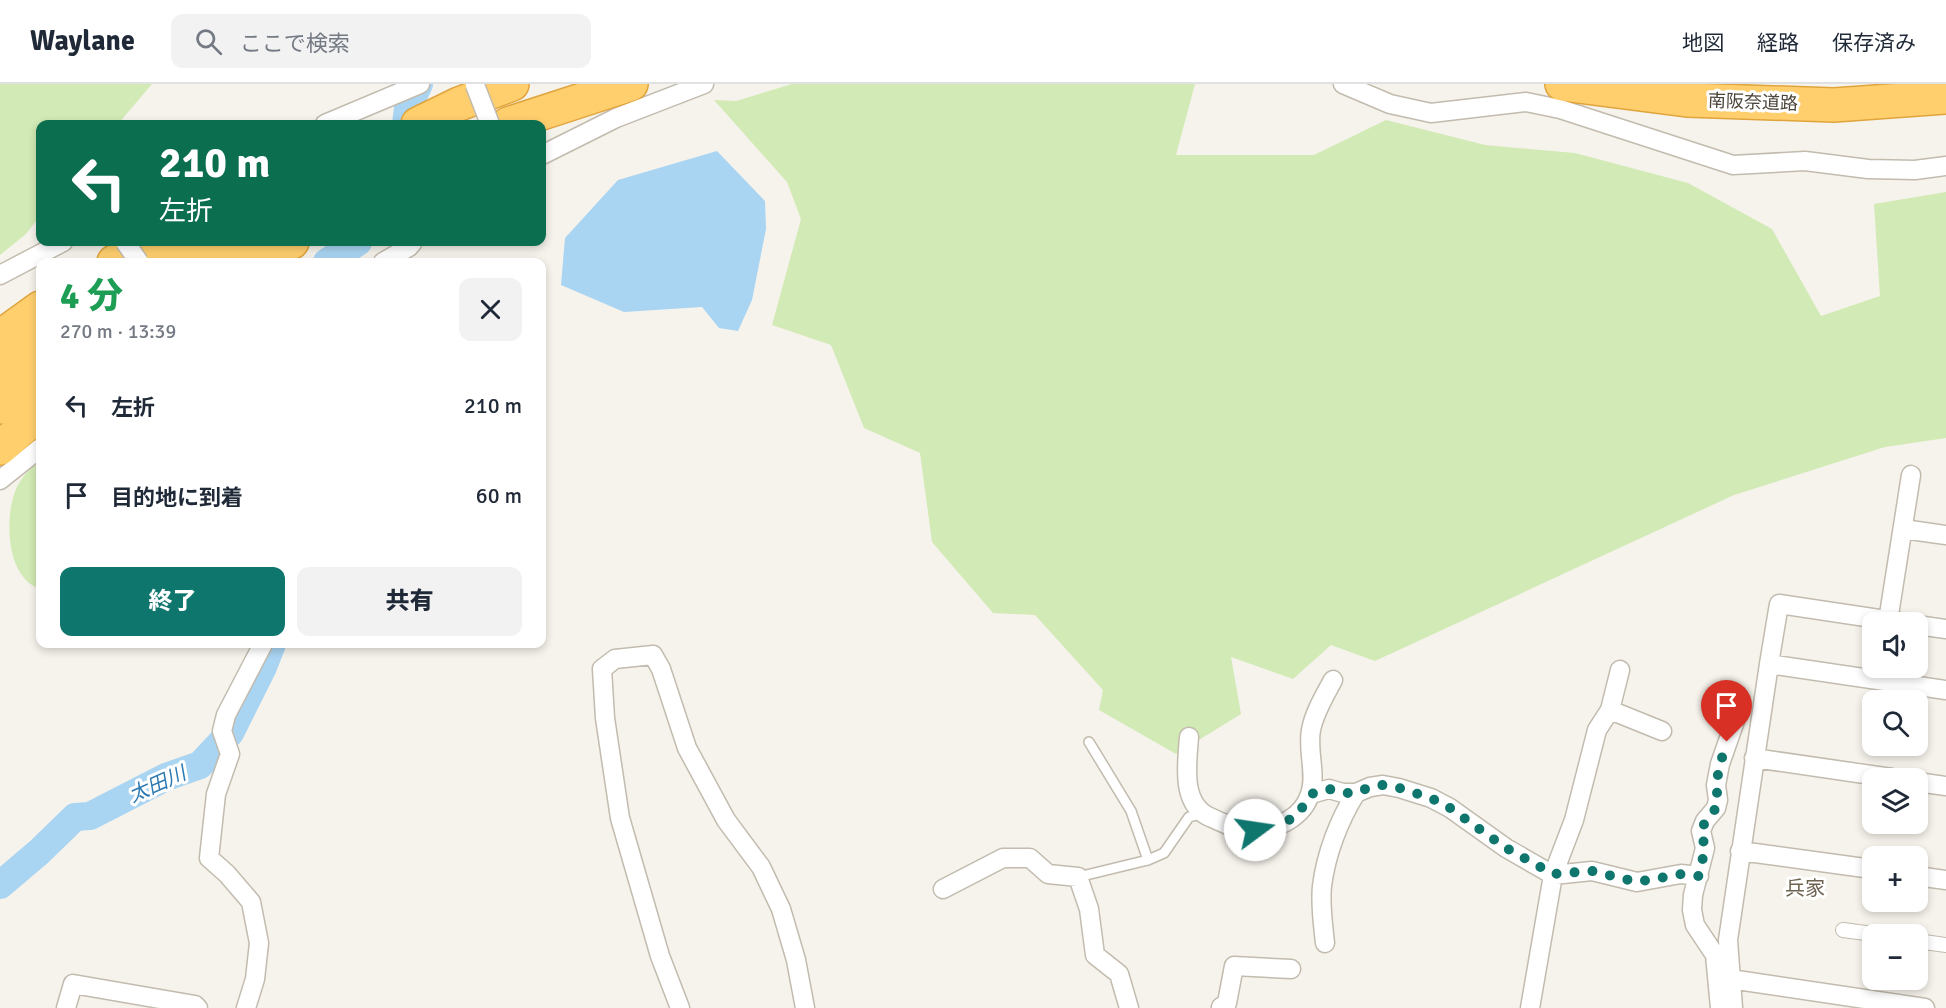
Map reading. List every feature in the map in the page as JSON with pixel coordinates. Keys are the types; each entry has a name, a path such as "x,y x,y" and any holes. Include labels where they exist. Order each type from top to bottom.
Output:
{"highway":[{"path":"403,120 469,91 512,84"},
{"path":"524,120 631,84"},
{"name":"南阪奈道路","path":"1562,84 1687,100 1834,105 1946,97"},
{"path":"424,120 469,91"},
{"path":"121,258 142,246"},
{"path":"163,258 183,246"},
{"path":"216,258 239,246"},
{"path":"263,258 285,246"},
{"path":"0,337 36,311"},
{"path":"0,371 36,343"},
{"path":"0,407 36,378"},
{"path":"0,448 36,416"}],"street":[{"path":"334,120 420,84"},
{"path":"546,154 616,118 704,84"},
{"path":"1343,84 1390,104 1431,113 1526,102 1560,109 1733,165 1805,161 1868,169 1915,170 1946,166"},
{"path":"469,91 487,120"},
{"path":"0,275 55,246"},
{"path":"390,258 410,246"},
{"path":"0,480 36,451"},
{"path":"1895,612 1911,474"},
{"path":"1903,529 1946,535"},
{"path":"1733,1008 1728,939 1779,604 1862,617"},
{"path":"1928,627 1946,629"},
{"path":"246,1008 255,979 259,943 251,903 227,874 209,858 216,794 230,754 222,731 226,715 261,648"},
{"path":"680,1008 660,956 620,818 605,718 602,669 615,659 653,655 661,669 687,748 726,820 760,867 781,909 796,960 805,1008"},
{"path":"1769,664 1946,690"},
{"path":"1530,1008 1553,874 1574,820 1597,730 1610,710 1620,670"},
{"path":"1189,736 1187,772 1189,794 1201,814 1235,827 1255,830 1290,821 1311,794 1311,728 1333,680"},
{"path":"1610,710 1662,730"},
{"path":"1720,1008 1715,955 1695,925 1692,910 1693,895 1705,848 1701,831 1716,808 1718,800 1716,785 1720,764 1735,721"},
{"path":"1754,758 1862,774"},
{"path":"1928,784 1946,786"},
{"path":"1311,794 1329,789 1343,793 1356,793 1383,785 1431,798 1450,808 1506,848 1553,874 1592,871 1637,882 1682,874 1699,876"},
{"path":"1325,943 1322,886 1345,811 1356,793"},
{"path":"1740,851 1862,868"},
{"path":"943,889 1003,858 1030,858 1048,874 1078,877 1089,909 1095,955 1119,974 1129,1008"},
{"path":"1928,878 1946,880"},
{"path":"1843,930 1862,933"},
{"path":"1928,943 1946,945"},
{"path":"1210,1008 1221,1008 1227,1003 1234,966 1291,969"},
{"path":"1730,979 1925,1008"},
{"path":"66,1008 73,984 195,1005 198,1008"}],"lane":[{"path":"1089,742 1131,811 1148,861"},
{"path":"1078,877 1148,861 1164,853 1189,818 1201,814"}],"green space":[{"path":"0,84 152,84 121,120 36,120 36,221 26,234 0,255"},
{"path":"792,84 1195,84 1176,155 1314,155 1386,120 1485,145 1575,153 1688,183 1772,229 1821,316 1880,296 1874,204 1946,192 1946,438 1885,447 1734,495 1375,661 1331,645 1293,679 1231,657 1241,714 1176,754 1099,710 1103,690 1035,615 993,613 932,542 920,453 864,428 831,345 772,325 801,219 787,182 714,100 736,101"},
{"path":"36,463 36,587 27,581 14,560 9,523 16,489"}],"water":[{"path":"717,151 765,201 766,229 752,300 738,331 719,328 702,307 624,312 561,285 565,238 618,180"}],"waterway":[{"name":"太田川","path":"406,120 408,108 419,84"},
{"name":"太田川","path":"333,258 352,246"},
{"name":"太田川","path":"0,885 75,817 90,816 166,777 200,765 230,733 270,648"}],"district":[{"name":"兵家","path":"1805,888"}],"route":[{"path":"1255,830 1290,821 1311,794 1329,789 1343,793 1356,793 1383,785 1431,798 1450,808 1506,848 1553,874 1592,871 1637,882 1682,874 1699,876 1705,848 1701,831 1716,808 1718,800 1716,785 1727,742"}]}
